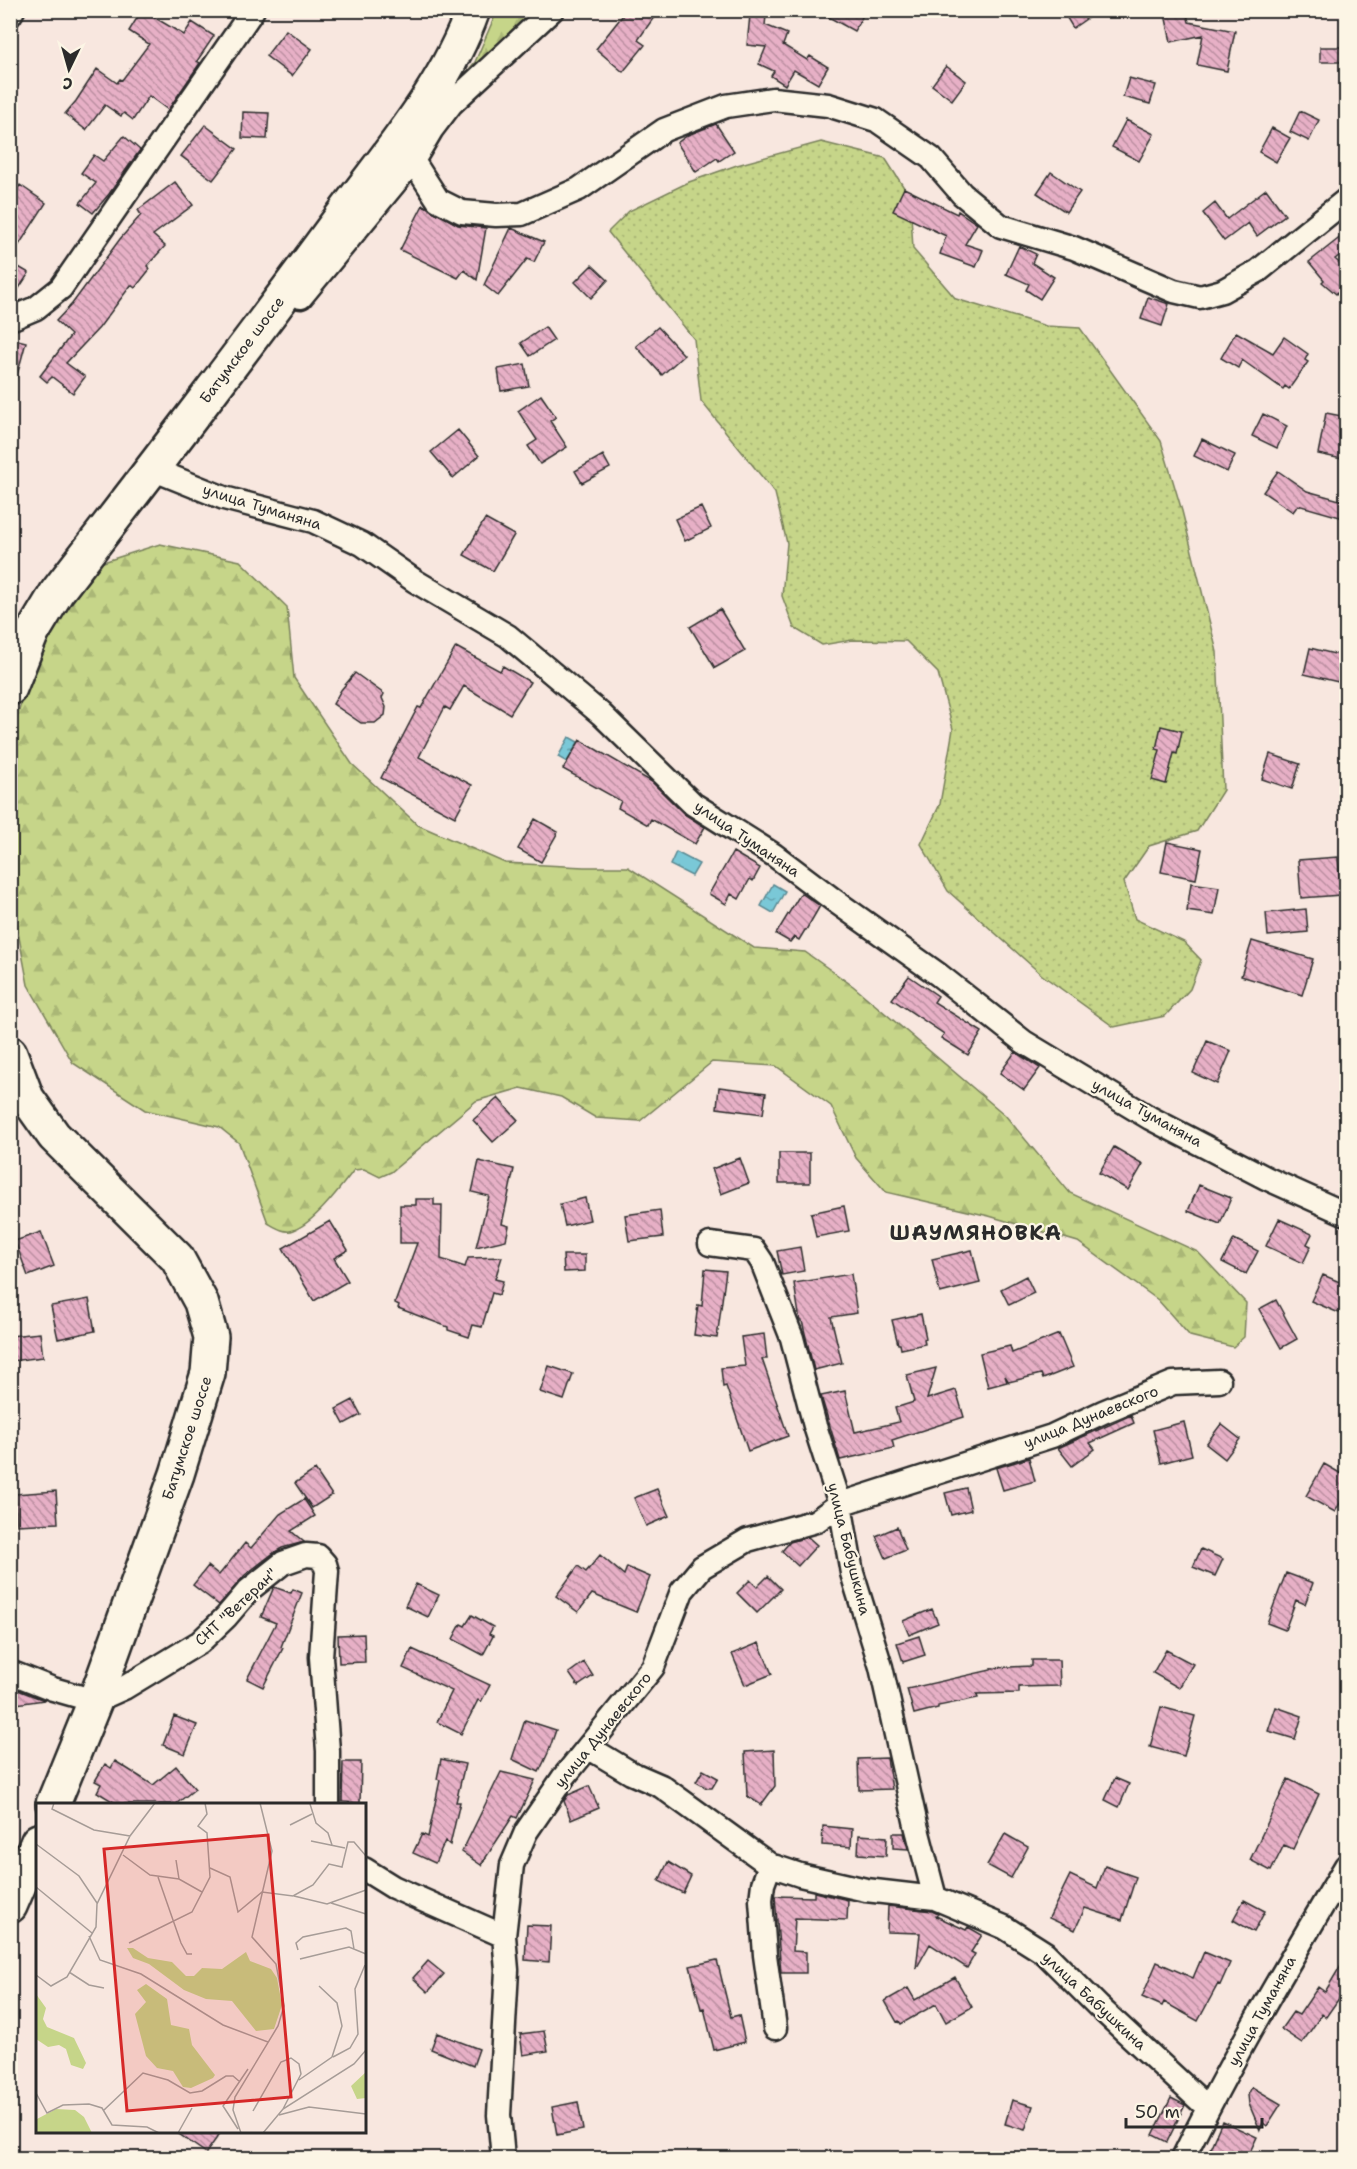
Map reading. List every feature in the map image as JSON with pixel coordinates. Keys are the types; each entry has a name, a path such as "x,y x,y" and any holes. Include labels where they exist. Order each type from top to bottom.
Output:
{"highway":[{"name":"Батумское шоссе","path":"10,688 31,635 57,592 272,311 438,85 464,37 473,10"},
{"name":"Батумское шоссе","path":"10,1053 27,1098 54,1136 177,1258 201,1302 211,1337 208,1373 177,1474 95,1701 52,1803"},
{"path":"10,1906 36,1846"}],"street":[{"path":"10,15 13,10"},
{"path":"10,319 36,308 62,288 253,10"},
{"path":"272,311 282,315 290,309 413,161 432,129 451,104 552,10"},
{"path":"413,161 438,200 462,212 496,215 522,214 579,189 664,130 726,106 772,99 828,105 876,120 931,158 962,194 1001,226 1074,248 1174,291 1200,297 1222,291 1258,271 1347,200"},
{"name":"улица Туманяна","path":"152,469 224,498 313,521 362,544 416,581 508,636 601,714 693,804 774,855 939,975 1024,1042 1150,1118 1266,1178 1347,1214"},
{"name":"улица Бабушкина","path":"710,1244 754,1250 762,1262 792,1338 815,1426 840,1504 852,1573 881,1667 935,1898"},
{"name":"улица Дунаевского","path":"502,2158 499,2115 507,1970 504,1936 512,1865 526,1832 563,1778 653,1667 682,1592 702,1567 748,1540 816,1521 840,1504 1052,1436 1173,1383 1219,1381"},
{"name":"СНТ \"Ветеран\"","path":"95,1701 124,1688 200,1642 249,1590 283,1563 306,1555 318,1556 325,1564 327,1571 321,1657 328,1750 328,1803"},
{"path":"10,1672 53,1689 95,1701"},
{"name":"улица Бабушкина","path":"588,1747 631,1773 661,1786 770,1865 800,1875 866,1890 935,1898 1004,1927 1045,1953 1099,2007 1208,2108"},
{"path":"770,1865 763,1884 761,1900 765,1954 775,2028"},
{"name":"улица Туманяна","path":"1183,2158 1270,1994 1347,1866"},
{"path":"366,1870 393,1887 504,1936"}],"green space":[{"path":"497,11 533,11 452,90 475,62"},
{"path":"821,142 885,158 910,197 913,249 956,299 1046,326 1080,328 1161,441 1182,511 1217,652 1223,790 1197,831 1149,846 1124,882 1135,919 1184,942 1201,960 1190,989 1165,1016 1114,1027 1042,975 948,891 921,844 940,804 953,729 938,673 906,641 852,640 822,645 794,628 782,596 787,543 775,493 701,401 694,339 608,232 629,211 689,182 737,165"},
{"path":"160,544 240,561 287,607 294,678 352,764 418,825 505,863 628,867 754,948 805,952 853,986 1005,1115 1070,1193 1198,1252 1246,1303 1244,1337 1233,1347 1190,1336 1158,1300 1078,1242 989,1216 886,1192 856,1158 831,1106 776,1066 712,1062 640,1121 596,1118 561,1097 521,1088 476,1101 391,1172 380,1177 364,1169 354,1170 327,1204 302,1226 287,1231 268,1223 239,1143 219,1127 145,1110 73,1063 28,985 11,895 10,742 35,654 94,565"}],"water":[{"path":"569,737 578,742 567,762 558,757"},
{"path":"676,852 699,864 692,876 670,865"},
{"path":"773,884 785,891 773,913 761,906"}],"building":[{"path":"142,10 184,35 192,22 214,36 197,61 200,63 168,110 149,96 133,120 124,113 121,116 105,105 86,130 65,114 97,69 117,83 120,79 122,80 149,44 129,31"},
{"path":"627,10 659,10 638,40 645,45 623,72 596,49"},
{"path":"816,10 866,10 854,31"},
{"path":"1062,10 1099,10 1073,28"},
{"path":"1186,10 1189,22 1235,31 1227,71 1197,65 1203,35 1171,42 1165,14"},
{"path":"750,15 766,16 765,25 787,34 783,45 807,60 810,56 828,67 818,84 794,70 785,85 771,76 774,71 759,64 766,47 747,45"},
{"path":"286,30 312,49 292,76 266,56"},
{"path":"1320,47 1347,47 1347,62 1320,62"},
{"path":"946,66 966,81 952,100 932,85"},
{"path":"1129,78 1156,85 1150,104 1123,97"},
{"path":"1300,111 1319,120 1309,141 1290,132"},
{"path":"243,112 269,113 267,139 242,138"},
{"path":"1126,120 1154,134 1139,161 1112,147"},
{"path":"716,124 734,151 719,161 717,158 696,172 677,143 688,135"},
{"path":"205,125 237,149 213,180 181,156"},
{"path":"1272,128 1290,138 1276,162 1259,152"},
{"path":"124,136 140,150 93,213 80,203 96,183 81,173 94,155 103,161"},
{"path":"1051,172 1080,192 1066,212 1037,193"},
{"path":"175,182 193,205 153,235 165,246 147,266 150,269 135,288 131,285 99,328 66,363 85,377 73,393 52,377 47,382 40,376 71,335 56,321 72,304 120,239 141,215 138,210"},
{"path":"20,185 46,203 10,259 11,199"},
{"path":"904,188 957,214 958,211 977,224 965,244 983,250 976,267 940,254 946,236 893,211"},
{"path":"1266,189 1285,215 1257,236 1248,223 1224,241 1203,213 1215,203 1227,219"},
{"path":"423,205 458,225 486,228 477,280 464,270 458,278 400,250"},
{"path":"511,228 544,242 534,262 527,259 498,296 484,285"},
{"path":"1347,232 1347,250 1335,259 1347,270 1347,283 1336,294 1322,282 1324,280 1309,262"},
{"path":"1019,246 1036,254 1032,263 1054,277 1040,299 1026,290 1029,284 1006,274"},
{"path":"10,262 29,273 10,302"},
{"path":"592,265 608,280 591,298 575,282"},
{"path":"1148,297 1169,304 1162,326 1141,319"},
{"path":"545,327 554,340 530,356 521,343"},
{"path":"658,327 684,355 662,375 636,346"},
{"path":"1236,332 1273,353 1284,337 1308,354 1305,360 1308,362 1289,389 1285,386 1283,389 1242,360 1238,368 1221,358"},
{"path":"10,338 26,342 15,383 10,382"},
{"path":"525,364 529,386 501,391 498,369"},
{"path":"541,395 556,417 550,421 567,447 540,464 528,446 537,440 518,411"},
{"path":"1326,413 1347,417 1347,460 1318,454"},
{"path":"1263,414 1287,426 1277,448 1252,436"},
{"path":"458,430 479,456 453,478 431,452"},
{"path":"1202,439 1235,455 1227,472 1194,456"},
{"path":"603,455 610,468 582,483 575,471"},
{"path":"1278,471 1307,491 1347,502 1347,519 1298,505 1293,512 1263,492"},
{"path":"701,507 711,528 685,541 675,519"},
{"path":"485,519 514,535 493,571 464,555"},
{"path":"720,609 745,651 715,668 690,627"},
{"path":"456,647 500,671 503,666 530,682 510,714 464,686 450,710 445,707 419,757 472,785 455,817 381,778 418,707 421,708"},
{"path":"1310,648 1347,657 1347,684 1304,674"},
{"path":"355,673 384,694 382,698 386,707 385,715 375,723 361,723 333,704"},
{"path":"1161,726 1182,731 1177,754 1174,753 1166,784 1152,780 1160,750 1156,749"},
{"path":"580,740 652,782 684,814 705,827 695,844 651,819 648,825 618,808 621,801 563,769"},
{"path":"1270,754 1300,764 1292,789 1262,779"},
{"path":"535,819 558,832 541,862 518,849"},
{"path":"1167,842 1202,849 1196,879 1161,872"},
{"path":"733,852 760,868 753,881 750,879 739,899 731,894 726,904 709,894"},
{"path":"1338,857 1341,895 1301,898 1298,860"},
{"path":"1191,883 1219,887 1214,915 1187,911"},
{"path":"801,893 820,906 799,940 794,937 790,942 776,934"},
{"path":"1306,909 1308,932 1268,936 1266,913"},
{"path":"1252,941 1313,959 1302,995 1241,976"},
{"path":"909,976 938,996 934,1002 982,1032 968,1055 941,1038 944,1034 892,999"},
{"path":"1207,1041 1231,1051 1217,1084 1193,1073"},
{"path":"1015,1052 1040,1068 1024,1090 1000,1073"},
{"path":"719,1087 766,1093 763,1114 717,1108"},
{"path":"498,1098 518,1120 493,1142 473,1120"},
{"path":"1114,1147 1143,1164 1128,1190 1099,1173"},
{"path":"779,1153 810,1153 810,1183 779,1183"},
{"path":"740,1158 749,1183 721,1194 712,1169"},
{"path":"479,1161 514,1169 502,1224 509,1226 506,1240 476,1247 489,1196 472,1192"},
{"path":"1199,1185 1231,1198 1220,1224 1188,1211"},
{"path":"585,1198 590,1220 565,1226 560,1204"},
{"path":"416,1199 434,1199 434,1205 442,1205 441,1259 465,1267 468,1258 502,1257 495,1279 503,1281 499,1295 492,1293 482,1327 473,1325 469,1337 398,1308 399,1305 395,1303 417,1243 400,1243 400,1205 416,1205"},
{"path":"844,1206 849,1231 816,1237 811,1213"},
{"path":"660,1210 663,1237 629,1241 625,1215"},
{"path":"1279,1219 1312,1234 1307,1244 1311,1246 1303,1263 1266,1246"},
{"path":"330,1221 348,1250 334,1258 348,1281 314,1301 283,1248"},
{"path":"41,1232 54,1266 28,1276 15,1241"},
{"path":"1234,1239 1258,1251 1246,1274 1222,1262"},
{"path":"800,1247 804,1271 782,1275 777,1251"},
{"path":"972,1250 980,1283 940,1293 932,1259"},
{"path":"563,1255 585,1255 585,1271 564,1272"},
{"path":"705,1269 726,1271 717,1338 694,1335 698,1305 702,1306"},
{"path":"851,1274 857,1313 831,1317 842,1363 814,1370 802,1321 800,1321 794,1283"},
{"path":"1323,1275 1347,1285 1347,1296 1339,1313 1311,1301"},
{"path":"1026,1276 1034,1293 1009,1305 1001,1289"},
{"path":"89,1299 95,1331 58,1339 51,1306"},
{"path":"1276,1300 1297,1339 1281,1348 1259,1309"},
{"path":"921,1314 925,1344 901,1349 892,1320"},
{"path":"40,1333 43,1357 11,1361 10,1336"},
{"path":"764,1334 767,1359 762,1359 788,1436 748,1451 726,1386 723,1387 721,1368 745,1366 741,1337"},
{"path":"1059,1334 1073,1367 1043,1379 1041,1374 1009,1382 1005,1376 1007,1382 988,1387 980,1353 1010,1346 1012,1353"},
{"path":"549,1366 573,1374 564,1400 540,1392"},
{"path":"936,1368 927,1399 956,1390 964,1417 892,1440 894,1448 840,1460 821,1396 845,1391 855,1432 899,1422 895,1408 914,1402 907,1375"},
{"path":"353,1400 361,1415 344,1424 336,1409"},
{"path":"1131,1415 1134,1423 1090,1443 1095,1449 1072,1466 1058,1448"},
{"path":"1184,1422 1192,1455 1161,1463 1153,1430"},
{"path":"1221,1424 1240,1439 1225,1459 1206,1444"},
{"path":"1029,1458 1035,1481 1003,1490 996,1468"},
{"path":"1324,1464 1347,1477 1347,1491 1335,1512 1306,1496"},
{"path":"315,1470 332,1495 312,1508 295,1483"},
{"path":"966,1488 971,1510 951,1515 945,1493"},
{"path":"657,1489 669,1516 646,1526 634,1498"},
{"path":"56,1491 58,1523 17,1525 15,1494"},
{"path":"304,1499 315,1516 291,1531 304,1542 275,1552 245,1575 219,1605 193,1585 208,1566 219,1575 245,1543 251,1548 280,1514"},
{"path":"897,1527 906,1550 886,1558 876,1536"},
{"path":"808,1537 817,1545 798,1566 782,1551 790,1542"},
{"path":"1201,1549 1223,1559 1215,1576 1193,1567"},
{"path":"600,1555 624,1575 627,1567 650,1577 636,1612 592,1594 578,1612 556,1596 578,1566 586,1572"},
{"path":"1286,1573 1313,1583 1305,1604 1296,1600 1285,1630 1267,1623"},
{"path":"768,1576 781,1589 757,1613 737,1593 750,1580 757,1587"},
{"path":"416,1584 439,1595 428,1617 405,1606"},
{"path":"274,1587 291,1593 293,1589 302,1593 281,1647 283,1648 263,1687 247,1679 276,1623 261,1617"},
{"path":"932,1609 938,1623 909,1635 903,1621"},
{"path":"472,1615 493,1627 489,1634 493,1636 483,1655 453,1639 461,1624 465,1626"},
{"path":"364,1634 365,1662 339,1663 338,1635"},
{"path":"919,1636 925,1655 903,1662 897,1643"},
{"path":"759,1643 772,1674 745,1685 732,1654"},
{"path":"412,1649 490,1685 481,1702 478,1700 461,1734 437,1722 452,1691 403,1668"},
{"path":"1166,1650 1193,1664 1179,1688 1153,1673"},
{"path":"1032,1660 1059,1660 1060,1686 1019,1687 1019,1693 977,1694 978,1698 938,1706 938,1708 914,1714 907,1689 991,1670 991,1668 1032,1666"},
{"path":"584,1662 593,1676 578,1686 569,1673"},
{"path":"10,1687 36,1697 44,1700 10,1705"},
{"path":"1161,1707 1195,1716 1184,1756 1150,1747"},
{"path":"1276,1707 1302,1716 1295,1739 1268,1731"},
{"path":"174,1716 197,1725 185,1754 163,1745"},
{"path":"525,1720 556,1730 539,1772 512,1759"},
{"path":"774,1750 775,1786 761,1805 747,1796 745,1752"},
{"path":"887,1758 892,1789 859,1790 858,1759"},
{"path":"441,1759 465,1764 456,1802 460,1802 450,1845 445,1841 435,1863 413,1853 422,1834 428,1837 440,1780 437,1779"},
{"path":"115,1761 153,1785 176,1766 195,1789 177,1803 115,1803 97,1792 101,1784 95,1781 105,1764 111,1768"},
{"path":"343,1762 361,1762 360,1803 342,1802"},
{"path":"703,1770 718,1778 712,1788 696,1782"},
{"path":"501,1772 535,1780 517,1818 513,1816 481,1865 462,1852"},
{"path":"1115,1778 1129,1784 1119,1807 1105,1800"},
{"path":"1288,1779 1319,1794 1293,1849 1284,1845 1271,1871 1250,1860"},
{"path":"589,1786 599,1808 571,1820 564,1801 568,1795"},
{"path":"823,1826 852,1829 851,1847 822,1845"},
{"path":"893,1833 904,1833 908,1849 893,1848"},
{"path":"1005,1834 1028,1847 1011,1878 987,1865"},
{"path":"859,1835 887,1837 886,1856 858,1854"},
{"path":"668,1862 691,1876 683,1893 659,1881"},
{"path":"1105,1866 1136,1877 1122,1920 1085,1908 1075,1930 1049,1918 1070,1875 1097,1888"},
{"path":"814,1892 848,1900 847,1920 795,1918 793,1951 806,1952 806,1973 781,1973 775,1896 814,1897"},
{"path":"1244,1900 1265,1911 1254,1932 1233,1920"},
{"path":"888,1906 932,1911 938,1914 936,1916 966,1930 968,1927 982,1935 971,1952 975,1954 967,1968 930,1944 916,1969 920,1933 887,1932"},
{"path":"527,1925 551,1926 549,1962 525,1960"},
{"path":"1204,1952 1230,1963 1220,1985 1218,1984 1198,2021 1164,2002 1162,2006 1142,1997 1157,1962 1193,1978"},
{"path":"1347,1955 1347,1987 1326,2017 1322,2014 1302,2043 1281,2029 1293,2012 1299,2015 1318,1987 1325,1992"},
{"path":"717,1960 731,2017 739,2015 745,2042 714,2050 704,2008 701,2009 690,1966"},
{"path":"428,1961 444,1974 428,1992 413,1978"},
{"path":"955,1977 972,2007 946,2022 936,2004 901,2024 897,2022 885,2001 908,1988 915,2000"},
{"path":"544,2031 548,2051 523,2055 520,2034"},
{"path":"437,2033 479,2049 473,2066 431,2049"},
{"path":"1252,2087 1281,2104 1267,2126 1263,2123 1260,2130 1249,2104 1248,2095"},
{"path":"1171,2098 1185,2105 1167,2142 1153,2135"},
{"path":"1012,2100 1033,2106 1025,2130 1005,2124"},
{"path":"578,2102 583,2130 557,2135 552,2107"},
{"path":"1222,2121 1257,2137 1247,2158 1206,2158"},
{"path":"177,2133 220,2133 206,2153"}],"district":[{"name":"ШАУМЯНОВКА","path":"976,1233"}]}
